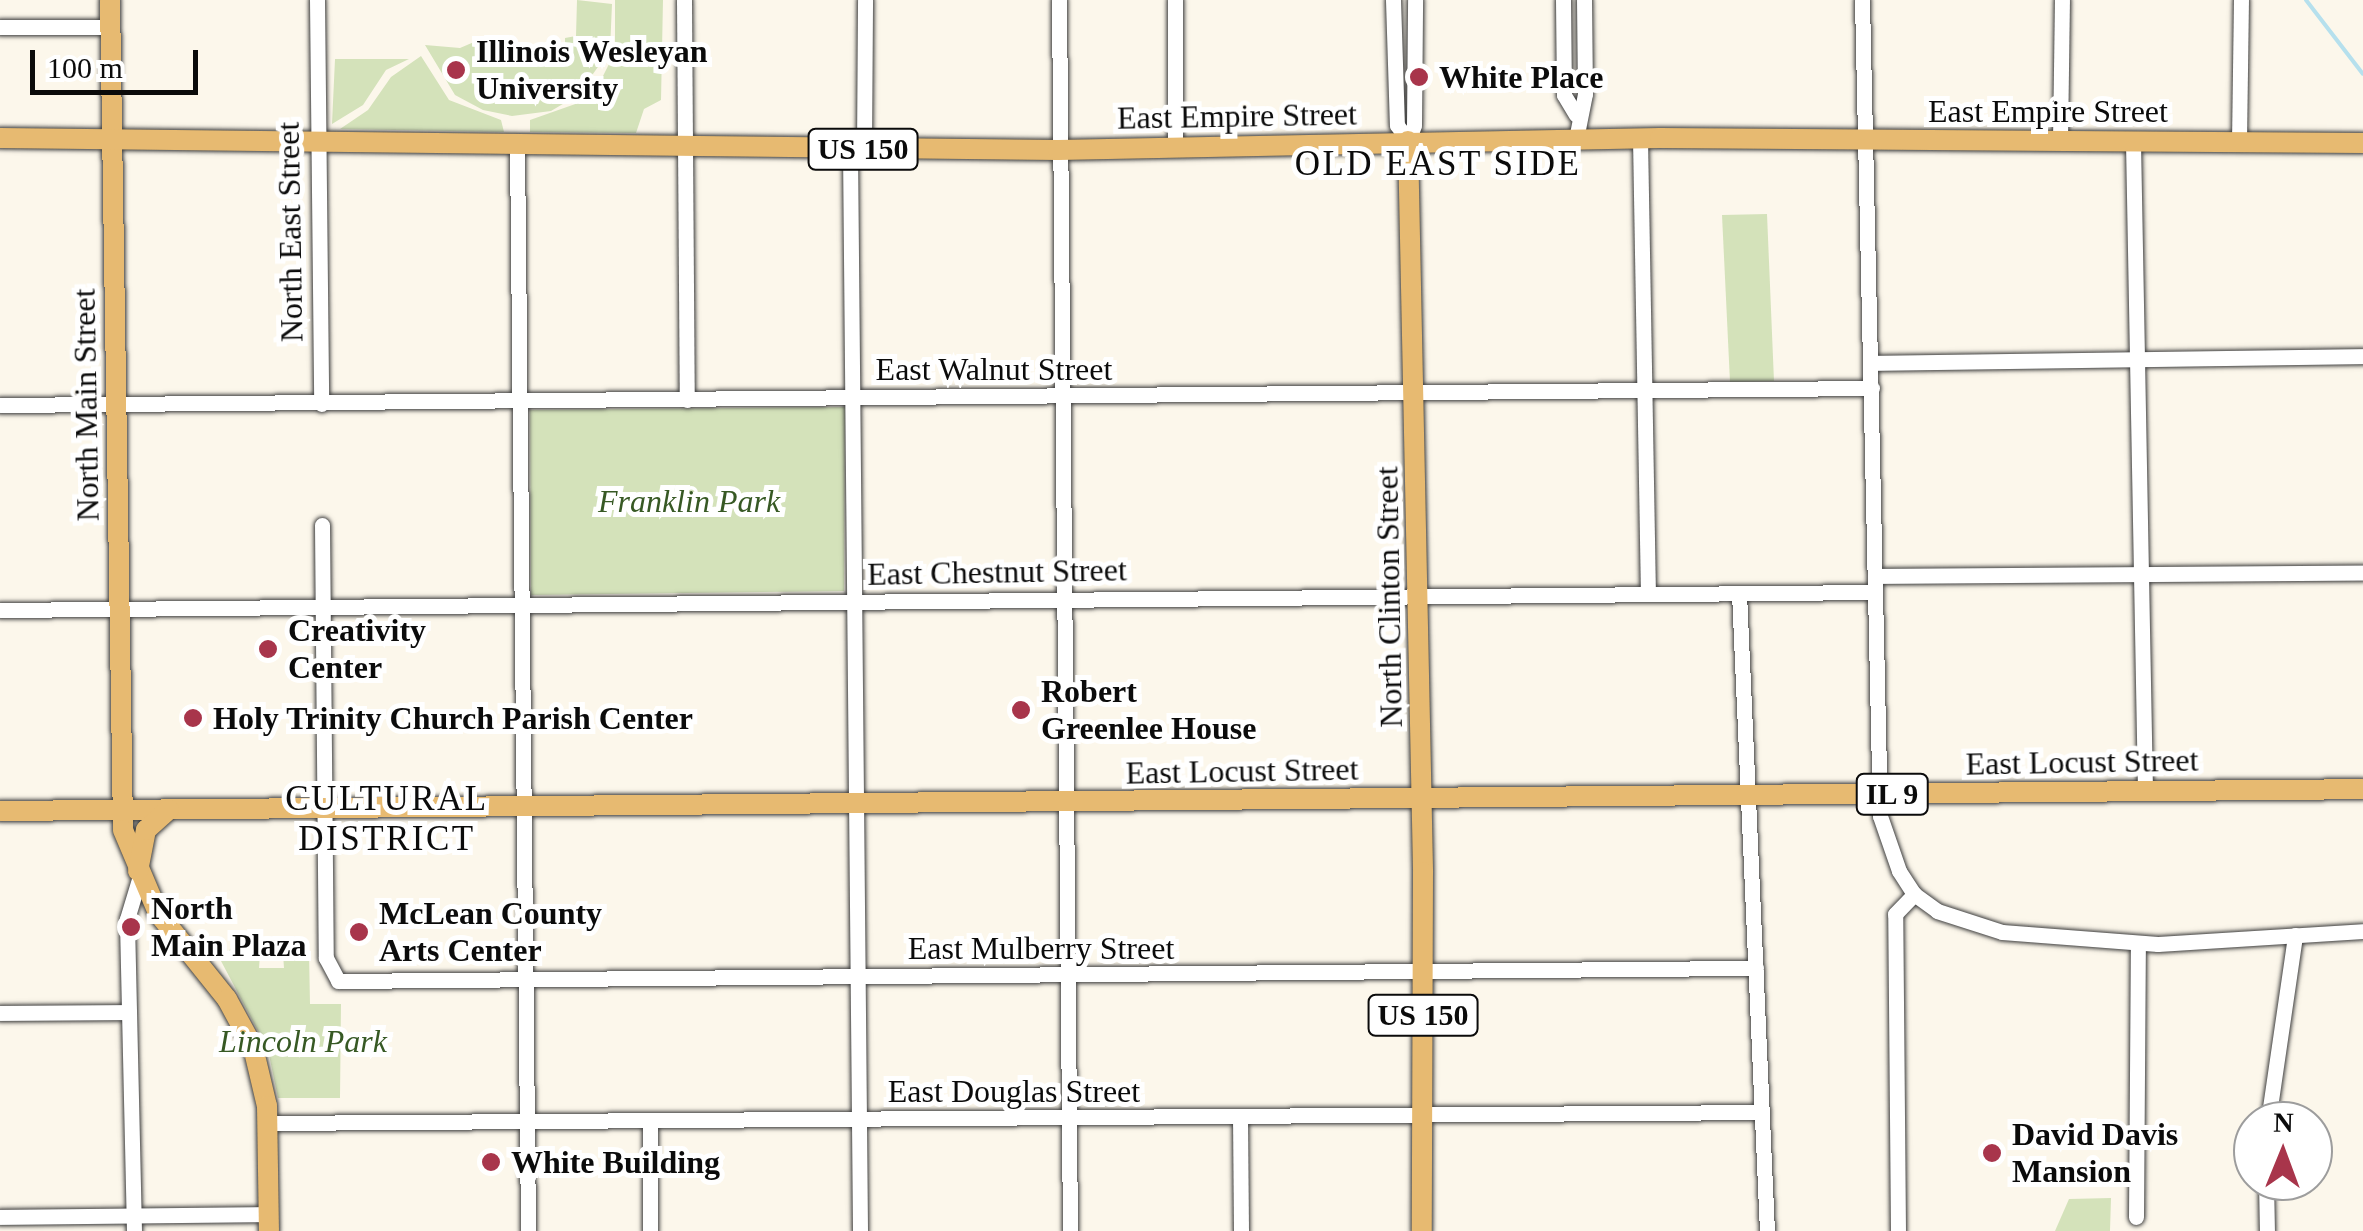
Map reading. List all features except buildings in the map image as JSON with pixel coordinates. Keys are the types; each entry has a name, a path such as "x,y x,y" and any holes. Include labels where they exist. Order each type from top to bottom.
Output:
{"main road":[{"name":"North Main Street","path":"110,0 121,810"},
{"name":"US 150","path":"0,138 112,138"},
{"name":"East Empire Street","path":"112,138 1058,150 1640,138 2363,143"},
{"name":"North Clinton Street","path":"1408,142 1422,799 1422,1231"},
{"name":"East Locust Street","path":"0,811 524,810 2363,789"},
{"path":"139,874 146,830 168,809"},
{"path":"121,810 139,874 158,913 242,1023 261,1074 268,1123 269,1222"}],"street":[{"name":"North East Street","path":"317,0 322,404"},
{"path":"684,0 687,400"},
{"path":"860,1231 859,806 852,398 857,149 865,0"},
{"path":"1058,0 1070,1231"},
{"path":"1175,0 1175,148"},
{"path":"1394,0 1397,125 1408,142"},
{"path":"1408,142 1414,125 1415,0"},
{"path":"1563,0 1564,95 1576,115"},
{"path":"1576,139 1576,115 1584,94 1584,0"},
{"path":"1862,0 1879,794 1884,836 1914,894 1976,927 2138,943 2363,931"},
{"path":"2060,140 2062,0"},
{"path":"2239,142 2241,0"},
{"path":"0,27 110,27"},
{"path":"1640,138 1648,593"},
{"path":"2132,142 2145,791"},
{"path":"517,144 528,1231"},
{"path":"1872,363 2363,356"},
{"name":"East Walnut Street","path":"0,405 1872,388"},
{"path":"322,526 324,808"},
{"name":"East Chestnut Street","path":"0,610 1739,593 2142,575 2363,573"},
{"path":"1739,593 1751,796 1766,1231"},
{"name":"East Mulberry Street","path":"324,808 330,975 349,983 1756,968"},
{"path":"134,1223 128,919 139,874"},
{"path":"1898,1231 1895,914 1914,894"},
{"path":"2270,1101 2277,1021 2295,935"},
{"path":"2136,1217 2138,943"},
{"path":"0,1013 128,1012"},
{"name":"East Douglas Street","path":"268,1123 1761,1112"},
{"path":"1240,1116 1240,1231"},
{"path":"650,1121 650,1231"},
{"path":"2266,1201 2267,1231"},
{"path":"0,1217 134,1223 269,1222"}],"green space":[{"path":"577,0 612,4 610,50 578,95 551,111 512,116 483,110 455,95 425,45 460,48 481,39 482,49 503,51 510,63 526,65 538,49 565,47 565,38 576,36"},
{"path":"615,0 663,0 661,100 644,109 636,133 530,132 530,120 581,102 602,78 615,52"},
{"path":"421,56 449,100 501,120 504,132 340,129 368,110 391,77"},
{"path":"335,59 409,59 386,70 363,105 332,124"},
{"path":"1767,214 1774,381 1730,382 1722,215"},
{"name":"Franklin Park","path":"845,407 844,591 531,595 530,410"},
{"name":"Lincoln Park","path":"231,948 260,954 259,968 284,968 283,954 294,948 309,952 310,1004 341,1004 340,1098 278,1098 268,1050 221,961"},
{"path":"2111,1198 2110,1231 2055,1231 2069,1199"}],"waterway":[{"path":"2306,0 2363,74"}],"place":[{"name":"Illinois Wesleyan University","path":"456,70"},
{"name":"White Place","path":"1419,77"},
{"name":"Creativity Center","path":"268,649"},
{"name":"Robert Greenlee House","path":"1021,710"},
{"name":"Holy Trinity Church Parish Center","path":"193,718"},
{"name":"North Main Plaza","path":"131,927"},
{"name":"McLean County Arts Center","path":"359,932"},
{"name":"David Davis Mansion","path":"1992,1153"},
{"name":"White Building","path":"491,1162"}],"district":[{"name":"OLD EAST SIDE","path":"1438,164"},
{"name":"CULTURAL DISTRICT","path":"387,819"}]}
